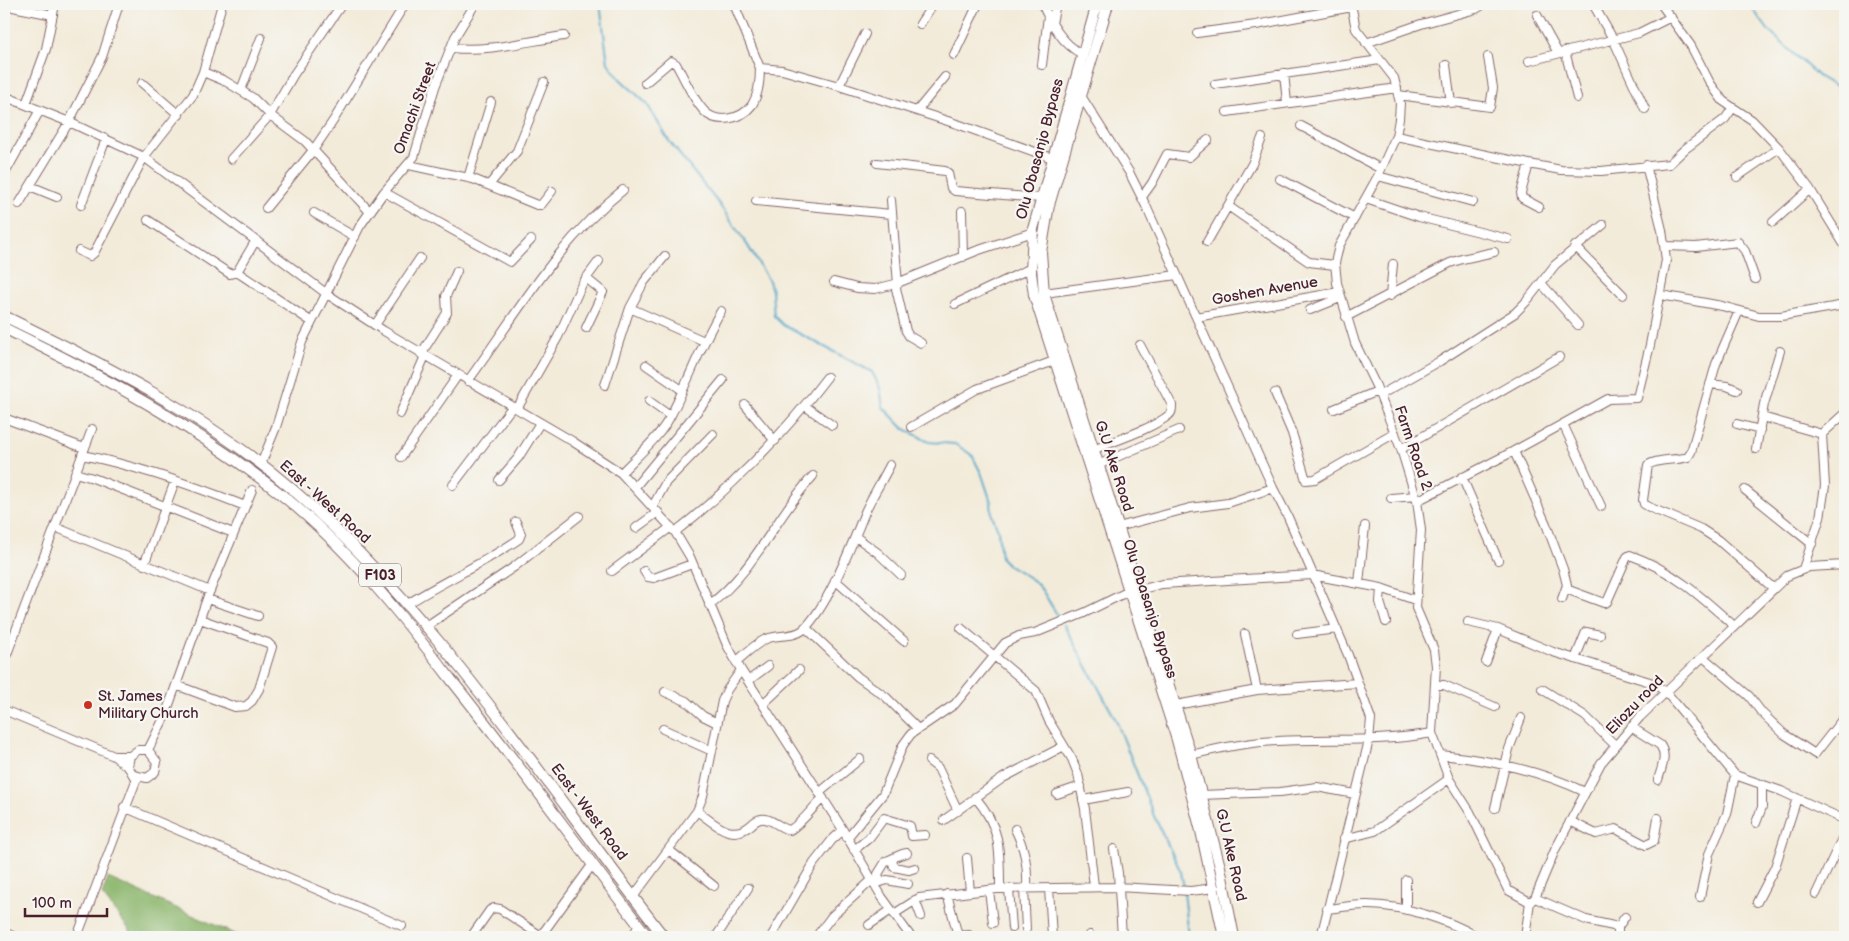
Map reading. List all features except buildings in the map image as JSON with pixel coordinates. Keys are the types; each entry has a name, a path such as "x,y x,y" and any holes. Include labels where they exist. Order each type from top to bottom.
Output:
{"main road":[{"name":"Olu Obasanjo Bypass","path":"1097,4 1040,198 1033,232 1031,268 1038,311 1134,590 1182,758 1224,937"},
{"name":"G.U Ake Road","path":"1108,4 1043,230 1041,252 1044,293 1047,310 1118,527 1134,590 1176,705 1191,755 1220,867 1234,937"},
{"name":"East - West Road","path":"4,316 76,350 164,398 260,464 324,517 406,605 502,722 664,937"},
{"name":"East - West Road","path":"4,328 71,360 126,390 188,428 283,496 315,524 365,574 424,644 648,937"},
{"path":"71,360 76,350"}],"street":[{"path":"11,4 13,8 53,15"},
{"path":"26,104 46,49 54,4"},
{"path":"19,204 69,122 102,57 119,4"},
{"path":"79,251 90,256 94,253 144,157 193,95 202,72 222,4"},
{"path":"231,159 270,114 294,74 342,4"},
{"path":"266,208 314,149 405,4"},
{"name":"Omachi Street","path":"260,464 276,427 296,356 355,236 384,192 414,158 435,87 459,29 475,4"},
{"path":"645,83 671,61 676,64 704,110 713,118 724,120 738,115 751,106 760,84 760,68 734,4"},
{"path":"920,24 933,4"},
{"path":"954,55 978,4"},
{"path":"1042,4 1050,20 1069,45 1082,54"},
{"path":"1042,65 1050,20 1056,4"},
{"path":"1366,43 1421,24 1476,9 1484,4"},
{"path":"1593,4 1613,39 1645,109"},
{"path":"1661,4 1691,46 1710,83 1723,101 1732,109 1752,120 1779,148 1810,189 1845,246"},
{"path":"1197,32 1256,25 1351,5"},
{"name":"Farm Road 2","path":"1351,5 1356,29 1394,78 1399,119 1396,136 1379,172 1339,246 1336,265 1339,295 1355,343 1379,393 1395,433 1416,498 1421,530 1421,558 1415,600 1416,608 1434,650 1436,685 1432,734 1449,779 1470,812 1508,890 1586,920 1618,927"},
{"path":"1537,15 1561,52 1577,98"},
{"path":"1529,61 1639,33 1671,17"},
{"path":"839,86 865,34"},
{"path":"452,48 466,50 505,46 564,36"},
{"path":"240,90 261,38"},
{"path":"1227,112 1397,91 1452,103 1490,107 1493,88 1488,57"},
{"path":"1215,84 1380,60"},
{"path":"1446,65 1452,103"},
{"path":"760,68 782,70 839,86 1052,158"},
{"path":"202,72 240,90 314,149 370,212"},
{"path":"1284,73 1287,104"},
{"path":"917,111 945,77"},
{"path":"489,185 517,151 544,82"},
{"path":"142,83 178,116"},
{"path":"4,96 69,122 144,157 328,294 375,326 604,460 621,474 673,530 692,564 736,662 821,795 892,912 911,937"},
{"path":"1081,96 1115,149 1142,197 1273,488 1288,517 1337,629 1371,719 1369,740 1326,909 1321,937"},
{"path":"468,178 491,102"},
{"path":"1396,136 1561,170 1601,171 1669,164 1685,149 1725,119 1732,109"},
{"path":"4,175 40,110"},
{"path":"1302,126 1379,172 1473,202"},
{"path":"1207,242 1252,164 1262,138"},
{"path":"81,205 106,139"},
{"path":"1142,197 1152,183 1167,154 1189,157 1208,140"},
{"path":"1737,177 1779,148"},
{"path":"877,163 948,172 951,188 955,191 1040,198"},
{"path":"1529,164 1521,193 1522,198 1538,207"},
{"path":"408,165 468,178 538,205 541,205 552,191"},
{"path":"1391,498 1416,498 1514,451 1608,399 1637,398 1661,295 1666,260 1665,246 1646,165"},
{"path":"1280,179 1355,218"},
{"path":"30,186 57,197"},
{"path":"1773,222 1810,189"},
{"path":"468,381 558,255 598,210 623,190"},
{"path":"384,192 510,262 531,240"},
{"path":"1366,199 1419,217 1508,239"},
{"path":"891,200 897,284 906,331 909,336 921,343"},
{"path":"756,201 891,214"},
{"path":"1228,206 1309,262 1336,265"},
{"path":"962,211 963,257"},
{"path":"314,213 355,236"},
{"path":"148,220 224,272 230,274 237,272 256,240"},
{"path":"1334,408 1379,393 1515,313 1555,265 1603,224"},
{"path":"834,282 858,288 875,289 897,284 963,257 1033,232"},
{"path":"1665,246 1696,247 1738,242 1745,251 1755,279"},
{"path":"1575,246 1623,295"},
{"path":"1346,317 1462,259 1494,252"},
{"path":"605,385 630,308 644,282 665,256"},
{"path":"375,326 420,258"},
{"path":"453,485 515,408 558,337 586,278 599,261"},
{"path":"1390,296 1393,264"},
{"path":"955,304 1031,268"},
{"path":"400,414 423,355 447,313 447,290 457,271"},
{"path":"237,272 312,322"},
{"path":"1044,293 1177,275"},
{"path":"586,278 603,292 586,328"},
{"path":"1541,283 1578,326"},
{"path":"1310,310 1339,295"},
{"name":"Goshen Avenue","path":"1196,317 1339,295"},
{"path":"1661,295 1759,316 1780,316 1845,305"},
{"path":"630,308 704,341"},
{"path":"621,474 646,447 670,416 704,341 722,311"},
{"path":"1738,311 1710,384 1688,457 1648,465 1643,500 1644,504 1701,529 1718,540 1773,588"},
{"path":"1093,450 1170,415 1172,411 1172,405 1140,345"},
{"path":"1756,449 1762,417 1780,351"},
{"path":"1401,449 1559,357"},
{"path":"912,427 977,389 1054,361"},
{"path":"646,365 682,390"},
{"path":"401,457 458,376"},
{"path":"612,571 721,495 775,441 826,378"},
{"path":"635,487 723,380"},
{"path":"1710,384 1727,386 1737,390"},
{"path":"1275,393 1292,433 1306,480 1315,479 1395,433"},
{"path":"649,401 670,416"},
{"path":"745,405 775,441"},
{"path":"805,406 832,425"},
{"path":"1822,434 1845,413"},
{"path":"1762,417 1822,434"},
{"path":"4,418 83,452 175,481 245,506"},
{"path":"499,480 518,458 540,423"},
{"path":"1563,424 1601,506"},
{"path":"1737,424 1760,430"},
{"path":"4,662 92,429"},
{"path":"1098,465 1179,430"},
{"path":"652,506 666,482 714,434"},
{"path":"1803,569 1820,518 1825,486 1822,434"},
{"path":"1514,451 1546,524 1562,569 1567,585 1562,599"},
{"path":"736,662 753,647 768,638 793,634 805,627 835,580 856,537 866,511 890,465"},
{"path":"75,473 93,478 233,534"},
{"path":"709,605 735,584 757,554 788,505 813,476"},
{"path":"1462,477 1498,560"},
{"path":"144,565 175,481"},
{"path":"1118,527 1182,509 1228,503 1273,488"},
{"path":"148,750 164,716 209,595 252,490"},
{"path":"1745,490 1812,544"},
{"path":"636,528 658,512"},
{"path":"425,627 514,567 579,516"},
{"path":"406,605 485,562 519,539 521,534 516,522"},
{"path":"1359,583 1365,526"},
{"path":"54,528 144,565 258,616"},
{"path":"856,537 878,553 901,575"},
{"path":"1566,589 1607,602 1627,557 1630,555 1685,582 1734,626"},
{"path":"644,571 648,576 654,578 692,564"},
{"name":"Eliozu road","path":"1525,937 1532,900 1570,820 1601,763 1615,745 1666,692 1787,576 1819,565 1845,565"},
{"path":"847,838 883,794 903,745 918,729 955,704 1005,643 1019,636 1065,620 1134,590 1162,584 1312,575 1382,588 1415,600"},
{"path":"835,580 904,641"},
{"path":"1382,588 1380,602 1386,622"},
{"path":"176,685 235,706 246,706 252,701 259,689 272,647 268,643 200,619"},
{"path":"1468,622 1498,629 1574,659 1653,683 1666,692 1736,774 1797,798 1845,820"},
{"path":"805,627 858,677 886,697 918,729"},
{"path":"961,628 976,639 994,658 1036,691 1049,721 1072,758 1081,786 1094,886"},
{"path":"1298,634 1337,629"},
{"path":"1486,662 1498,629"},
{"path":"1574,659 1586,632 1600,635"},
{"path":"1245,634 1257,690"},
{"path":"1703,657 1749,696 1784,734 1815,754 1845,716"},
{"path":"748,681 768,666"},
{"path":"633,897 697,811 703,796 724,695 741,670"},
{"path":"763,704 798,670"},
{"path":"1176,705 1257,690 1358,683"},
{"path":"1436,685 1444,685 1495,707"},
{"path":"1542,689 1586,716 1615,745"},
{"path":"665,692 686,701 703,716 717,723"},
{"path":"4,710 114,756 128,767 132,775 137,778 147,778 157,767 155,757 148,750 138,750 130,756 114,756"},
{"path":"1495,808 1504,765 1521,718"},
{"path":"1631,727 1660,745 1663,750 1664,757 1658,780"},
{"path":"662,729 712,751"},
{"path":"1191,755 1223,747 1277,740 1396,740 1432,734"},
{"path":"944,820 1016,770 1064,746"},
{"path":"1440,755 1473,758 1545,774 1585,792"},
{"path":"128,767 130,756"},
{"path":"697,811 716,826 731,834 740,833 757,820 765,819 790,830 803,820 821,795 860,759"},
{"path":"929,761 938,768 958,811"},
{"path":"1700,897 1709,854 1727,814 1736,774"},
{"path":"77,937 124,807 137,778"},
{"path":"1344,839 1375,831 1449,779"},
{"path":"1756,823 1762,807 1762,784"},
{"path":"1057,794 1081,786"},
{"path":"1201,795 1280,792 1317,787 1355,794"},
{"path":"1083,800 1128,792"},
{"path":"975,797 987,811 998,837 1004,889 1012,928"},
{"path":"1757,902 1775,867 1797,798"},
{"path":"124,807 402,926"},
{"path":"854,850 870,838 884,818 910,826 913,837 925,835"},
{"path":"1570,820 1596,834 1616,830 1646,845 1654,841 1658,818"},
{"path":"1015,829 1023,845 1026,857 1026,929"},
{"path":"771,937 814,863 842,830"},
{"path":"1816,894 1845,832"},
{"path":"1114,849 1122,937"},
{"path":"669,850 714,886"},
{"path":"816,937 832,916 874,880 886,861 892,860 900,854 907,853"},
{"path":"967,858 970,892"},
{"path":"892,860 894,867 909,870 915,868"},
{"path":"471,937 490,910 494,908 518,920 540,936 592,865"},
{"path":"874,880 881,882 887,880 908,884"},
{"path":"1406,880 1406,910"},
{"path":"869,925 915,900 947,894 1004,889 1094,886 1117,886 1169,891 1214,888"},
{"path":"716,937 748,888"},
{"path":"1049,888 1052,937"},
{"path":"989,890 993,923"},
{"path":"947,894 956,937 969,935"},
{"path":"915,900 921,916"},
{"path":"1326,909 1368,905 1406,910 1440,919 1478,937"},
{"path":"1618,937 1618,927 1625,918"},
{"path":"632,937 639,925"},
{"path":"4,932 15,937"}],"green space":[{"path":"108,878 242,937 135,937 102,895"}],"waterway":[{"path":"600,4 608,63 620,79 647,104 669,141 719,204 748,246 769,281 772,291 774,316 783,325 872,372 880,388 883,407 903,428 929,442 955,444 972,455 982,475 991,502 992,515 998,530 1001,558 1007,564 1033,580 1042,590 1061,621"},
{"path":"1749,4 1769,31 1819,77 1845,92"},
{"path":"1064,625 1116,720 1154,816 1181,872 1184,888"},
{"path":"1184,892 1189,937"}],"place":[{"name":"St. James Military Church","path":"88,705"}]}
